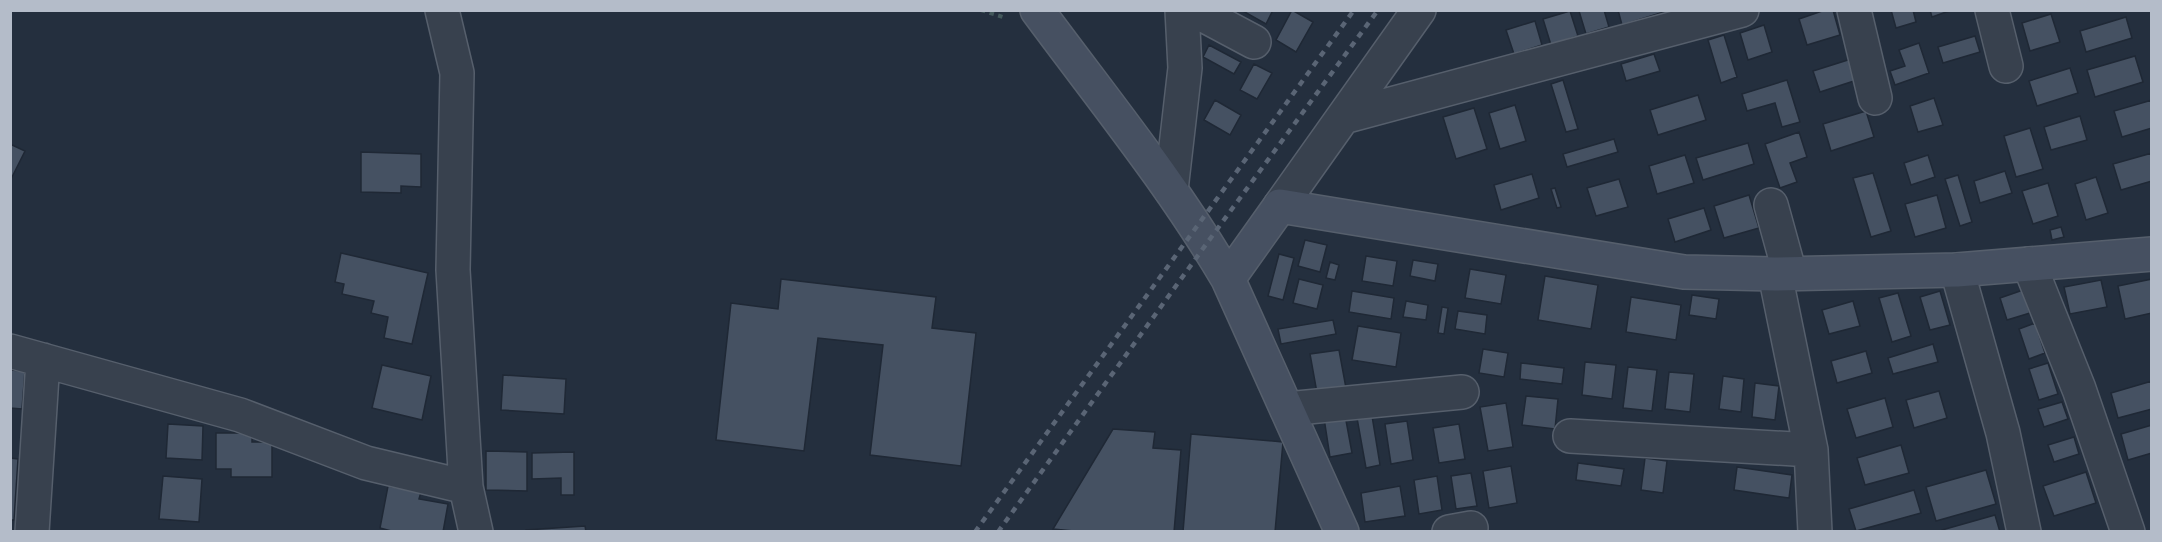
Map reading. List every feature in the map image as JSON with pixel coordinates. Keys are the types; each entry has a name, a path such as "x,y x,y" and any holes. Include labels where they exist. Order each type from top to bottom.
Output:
{"street":[{"path":"442,10 457,73 453,270 466,487 476,531"},
{"path":"1037,10 1171,190 1207,243 1228,279 1342,531"},
{"path":"1171,190 1185,68 1182,10"},
{"path":"1194,10 1254,42"},
{"path":"1228,279 1419,10"},
{"path":"1854,10 1875,99"},
{"path":"1992,10 2006,66"},
{"path":"1343,117 1734,12"},
{"path":"1771,205 1811,450 1815,531"},
{"path":"1280,206 1684,272 1783,274 1957,270 2151,255"},
{"path":"2029,264 2079,389 2128,531"},
{"path":"1957,270 2003,433 2024,531"},
{"path":"10,351 240,415 366,463 466,487"},
{"path":"32,531 44,360"},
{"path":"1287,409 1462,392"},
{"path":"1570,436 1811,450"}],"building":[{"path":"1241,10 1273,10 1266,24"},
{"path":"1292,10 1313,22 1296,52 1276,40"},
{"path":"1604,10 1609,27 1586,34 1579,11"},
{"path":"1618,10 1667,10 1667,11 1622,25"},
{"path":"1825,10 1833,10 1840,35 1807,45 1799,19"},
{"path":"1891,10 1913,10 1916,22 1896,28"},
{"path":"1930,10 1952,10 1932,17"},
{"path":"1570,11 1578,36 1551,45 1543,19"},
{"path":"2051,14 2060,42 2030,51 2022,23"},
{"path":"2126,17 2132,38 2086,52 2080,31"},
{"path":"1535,21 1542,45 1514,54 1506,30"},
{"path":"1764,25 1772,52 1748,60 1740,33"},
{"path":"1724,35 1737,77 1721,83 1708,40"},
{"path":"1975,36 1980,52 1943,63 1938,47"},
{"path":"1919,43 1929,73 1895,85 1890,71 1905,66 1899,50"},
{"path":"1209,45 1241,62 1234,74 1203,57"},
{"path":"1654,54 1660,71 1626,81 1621,64"},
{"path":"2135,56 2143,82 2095,97 2087,70"},
{"path":"1851,59 1857,80 1820,92 1813,71"},
{"path":"1254,64 1272,73 1257,99 1240,90"},
{"path":"2070,68 2078,93 2037,106 2029,81"},
{"path":"1563,80 1578,129 1566,132 1551,84"},
{"path":"1787,80 1800,122 1782,127 1775,103 1747,111 1742,94"},
{"path":"1698,95 1706,120 1658,135 1650,110"},
{"path":"1934,98 1943,125 1918,132 1910,106"},
{"path":"1215,100 1241,115 1230,135 1204,120"},
{"path":"2152,100 2152,128 2122,137 2114,111"},
{"path":"1515,105 1526,141 1500,149 1489,113"},
{"path":"1474,108 1487,149 1456,159 1443,117"},
{"path":"1866,111 1874,137 1831,151 1823,124"},
{"path":"2080,116 2087,140 2051,150 2044,127"},
{"path":"2030,128 2043,169 2016,177 2004,136"},
{"path":"1799,132 1807,157 1790,163 1797,182 1780,188 1765,144"},
{"path":"1614,139 1618,152 1567,167 1563,154"},
{"path":"1748,143 1754,164 1703,180 1696,158"},
{"path":"10,144 25,151 10,181"},
{"path":"361,152 421,154 421,187 401,186 401,193 361,192"},
{"path":"2152,153 2152,181 2121,190 2113,164"},
{"path":"1685,155 1694,183 1657,194 1649,166"},
{"path":"1928,155 1935,177 1911,185 1904,163"},
{"path":"2005,171 2012,193 1980,203 1974,181"},
{"path":"1873,173 1891,231 1871,237 1853,178"},
{"path":"1532,174 1539,198 1501,210 1494,185"},
{"path":"1958,175 1972,222 1960,226 1945,179"},
{"path":"2096,177 2108,213 2086,220 2075,184"},
{"path":"1619,179 1628,207 1596,216 1587,188"},
{"path":"2048,183 2058,216 2033,224 2022,191"},
{"path":"1555,188 1561,207 1557,208 1551,189"},
{"path":"1749,195 1759,228 1724,238 1714,206"},
{"path":"1937,195 1946,228 1915,237 1905,204"},
{"path":"1704,208 1711,230 1675,242 1668,219"},
{"path":"2061,227 2064,237 2052,240 2050,230"},
{"path":"1305,240 1327,245 1320,272 1298,266"},
{"path":"341,253 428,273 412,344 384,338 388,317 371,313 374,301 342,294 344,284 335,282"},
{"path":"1279,254 1294,258 1283,300 1268,296"},
{"path":"1366,256 1397,261 1393,286 1362,281"},
{"path":"1413,260 1438,264 1435,281 1410,276"},
{"path":"1330,262 1339,265 1335,280 1326,278"},
{"path":"1470,269 1506,275 1501,304 1465,298"},
{"path":"1545,276 1598,285 1591,329 1538,320"},
{"path":"781,279 936,297 932,328 976,333 961,466 870,455 883,345 818,338 804,451 716,440 731,303 778,309"},
{"path":"1299,279 1323,285 1317,309 1293,303"},
{"path":"2152,279 2152,313 2125,319 2118,286"},
{"path":"2101,280 2107,307 2070,314 2064,287"},
{"path":"2023,290 2030,313 2007,320 2000,298"},
{"path":"1352,291 1394,298 1391,319 1349,312"},
{"path":"1940,291 1950,325 1930,330 1920,297"},
{"path":"1898,293 1911,336 1892,342 1879,298"},
{"path":"1692,295 1719,299 1716,319 1689,315"},
{"path":"1631,297 1681,305 1676,340 1626,332"},
{"path":"1406,301 1428,305 1426,320 1403,317"},
{"path":"1853,301 1860,326 1829,334 1822,310"},
{"path":"1442,307 1448,308 1444,334 1438,333"},
{"path":"1458,311 1487,315 1485,334 1455,329"},
{"path":"1333,320 1336,334 1281,344 1278,329"},
{"path":"2035,323 2045,353 2029,359 2019,329"},
{"path":"1358,326 1401,333 1396,367 1352,360"},
{"path":"1933,344 1938,362 1893,374 1888,358"},
{"path":"1483,349 1508,353 1504,377 1479,373"},
{"path":"1339,350 1346,388 1317,393 1310,354"},
{"path":"1866,351 1872,373 1837,383 1831,361"},
{"path":"1585,362 1616,365 1612,399 1582,395"},
{"path":"1521,363 1564,368 1562,384 1520,379"},
{"path":"2048,363 2058,394 2039,400 2029,369"},
{"path":"382,365 431,376 422,420 372,408"},
{"path":"1628,367 1657,370 1652,411 1623,408"},
{"path":"10,370 25,371 22,409 10,408"},
{"path":"1669,372 1694,374 1690,412 1665,409"},
{"path":"503,375 566,379 564,414 501,410"},
{"path":"1723,376 1744,379 1741,412 1719,409"},
{"path":"2152,381 2152,409 2118,418 2111,393"},
{"path":"1755,383 1779,386 1775,420 1752,417"},
{"path":"1939,391 1947,418 1914,428 1906,400"},
{"path":"1526,396 1558,399 1555,429 1522,425"},
{"path":"1885,398 1893,427 1856,438 1847,409"},
{"path":"2062,402 2068,419 2044,427 2038,409"},
{"path":"1506,403 1513,447 1488,451 1480,407"},
{"path":"1345,415 1352,453 1330,457 1324,418"},
{"path":"1372,416 1380,465 1366,468 1357,418"},
{"path":"1407,421 1413,460 1391,464 1385,424"},
{"path":"168,424 203,426 202,460 166,458"},
{"path":"1459,424 1465,459 1439,463 1433,428"},
{"path":"2152,425 2152,453 2128,460 2121,434"},
{"path":"1113,429 1155,432 1153,448 1181,450 1174,532 1084,532 1053,529"},
{"path":"216,433 252,433 252,442 272,442 272,477 231,477 231,469 216,469"},
{"path":"1191,434 1283,442 1275,532 1183,532"},
{"path":"2074,437 2079,454 2054,462 2048,445"},
{"path":"1901,445 1909,473 1865,485 1857,458"},
{"path":"486,451 527,452 527,491 486,490"},
{"path":"574,452 574,495 561,495 561,478 532,479 532,453"},
{"path":"10,458 18,459 14,520 10,520"},
{"path":"1645,458 1667,461 1663,493 1641,490"},
{"path":"1578,463 1624,469 1621,486 1576,480"},
{"path":"1511,466 1517,503 1489,508 1483,471"},
{"path":"1737,467 1792,475 1789,498 1734,490"},
{"path":"1986,470 1996,504 1936,521 1926,487"},
{"path":"2086,472 2096,503 2054,516 2043,486"},
{"path":"1471,473 1477,506 1456,509 1451,476"},
{"path":"163,476 202,479 199,522 159,519"},
{"path":"1437,476 1442,510 1419,514 1414,480"},
{"path":"388,486 421,492 419,499 448,504 443,532 395,532 380,528"},
{"path":"1400,486 1405,516 1365,522 1361,493"},
{"path":"1914,490 1921,513 1856,531 1849,509"},
{"path":"1995,515 2000,532 1942,532 1942,530"},
{"path":"585,526 586,532 526,532 526,530"}],"railway":[{"path":"975,532 1354,10"},
{"path":"998,532 1378,10"}]}
